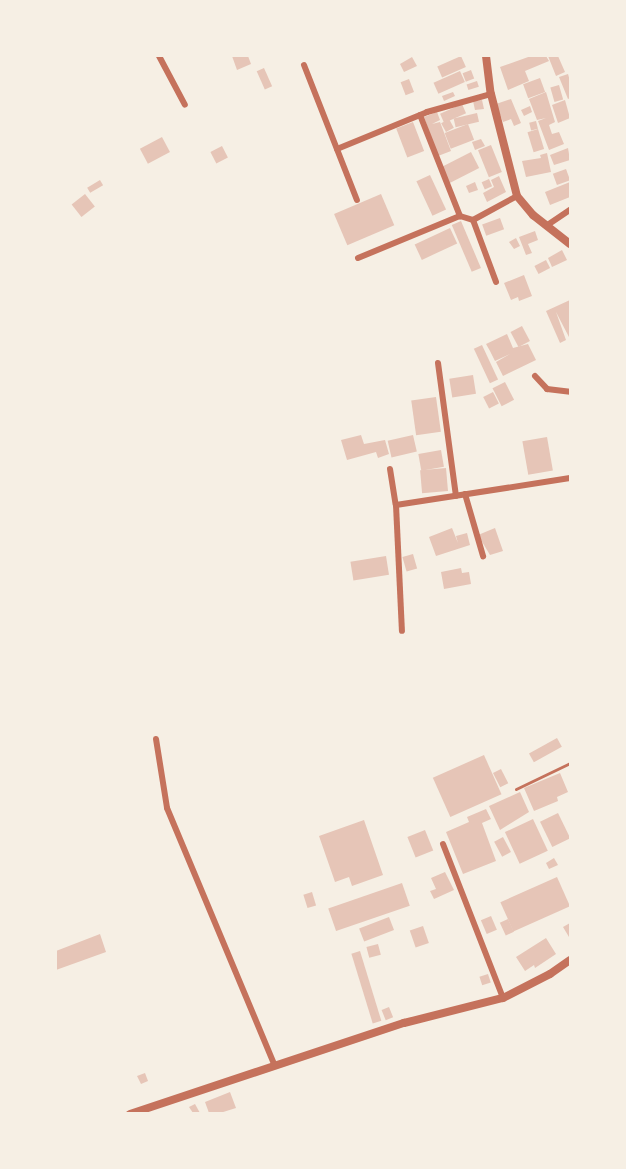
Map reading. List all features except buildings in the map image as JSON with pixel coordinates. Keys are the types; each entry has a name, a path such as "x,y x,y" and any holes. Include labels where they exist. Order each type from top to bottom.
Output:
{"street":[{"path":"159,56 184,105"},
{"path":"486,56 491,94 517,196 546,226 570,244"},
{"path":"304,65 357,200"},
{"path":"337,149 420,115 491,94"},
{"path":"420,115 460,216"},
{"path":"358,258 460,216 473,220 517,196"},
{"path":"546,226 570,210"},
{"path":"473,220 496,282"},
{"path":"438,363 461,495 483,556"},
{"path":"535,376 547,389 570,392"},
{"path":"390,469 396,505 402,631"},
{"path":"396,505 570,478"},
{"path":"156,739 167,808 274,1064"},
{"path":"443,844 503,998"},
{"path":"130,1113 404,1023 503,998 550,974 570,960"}],"lane":[{"path":"516,789 570,763"}]}
